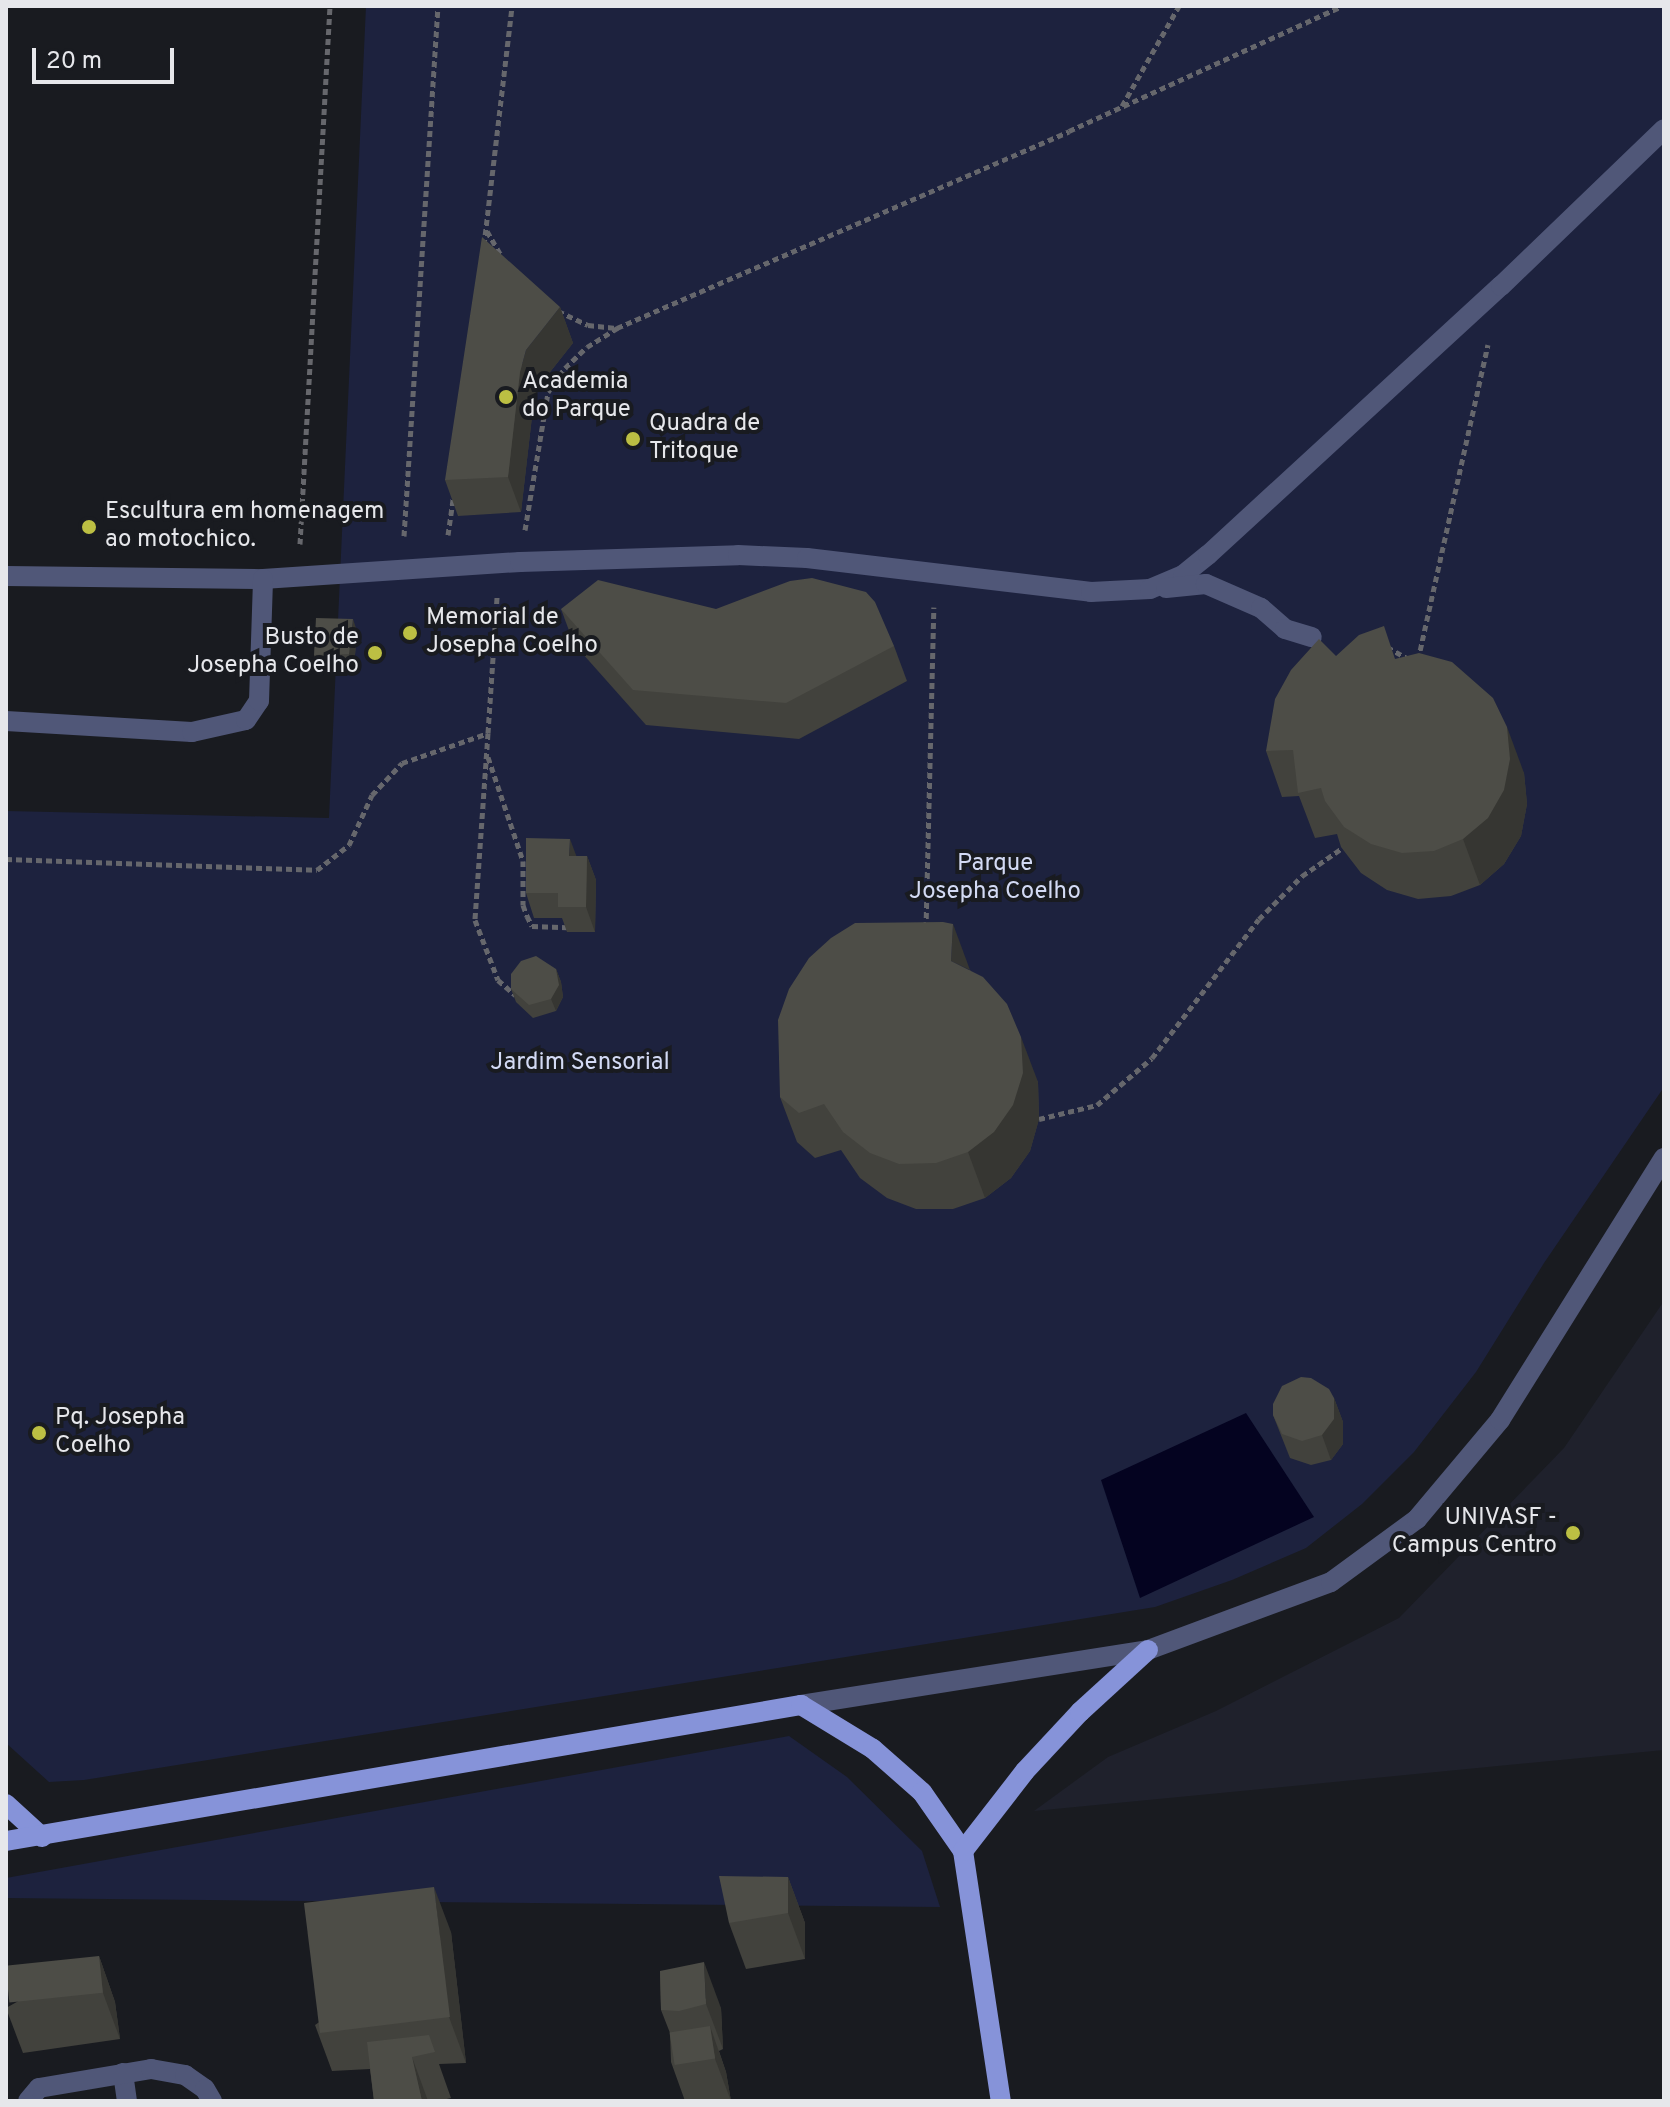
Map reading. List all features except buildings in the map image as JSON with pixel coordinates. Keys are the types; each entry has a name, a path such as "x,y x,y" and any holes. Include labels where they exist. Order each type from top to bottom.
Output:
{"main road":[{"path":"963,1851 1025,1771 1080,1712 1148,1650"},
{"path":"6,1841 801,1705 873,1749 922,1792 963,1851 1001,2101"},
{"path":"6,1804 42,1837"}],"street":[{"path":"1150,589 1183,575 1208,555 1501,286 1664,129"},
{"path":"6,576 263,579 520,562 738,555 807,558 1091,592 1206,584 1261,608 1285,629 1312,637"},
{"path":"6,721 192,732 246,720 259,701 263,579"},
{"path":"801,1705 1148,1650 1331,1582 1417,1519 1500,1420 1664,1158"},
{"path":"28,2101 39,2088 151,2069 185,2075 205,2089 212,2101"},
{"path":"123,2073 127,2101"}],"path":[{"path":"298,577 330,6"},
{"path":"402,571 438,6"},
{"path":"482,260 512,6"},
{"path":"1122,107 1179,6"},
{"path":"520,562 548,392 565,368 587,347 617,328 1122,107 1342,6"},
{"path":"486,229 504,261"},
{"path":"1378,646 1408,657 1415,671 1501,286"},
{"path":"554,308 588,325 617,328"},
{"path":"444,567 454,490"},
{"path":"499,564 475,920 498,980 515,995"},
{"path":"926,935 936,573"},
{"path":"6,859 317,870 349,845 372,795 402,763 488,733"},
{"path":"486,752 521,857 523,905 532,926 567,927"},
{"path":"1039,1119 1097,1105 1152,1058 1259,919 1302,876 1352,842"},
{"path":"521,857 535,857"}],"shaded area":[{"name":"UNIVASF - Campus Centro","path":"1664,1301 1664,1750 1034,1811 1108,1757 1216,1711 1399,1618 1564,1448"},
{"path":"1246,1413 1314,1517 1140,1598 1101,1480"}],"green space":[{"name":"Parque Josepha Coelho","path":"366,6 1664,6 1664,1087 1544,1263 1476,1372 1414,1452 1362,1504 1306,1548 1232,1580 1155,1607 84,1780 49,1782 6,1743 6,811 329,818"},
{"path":"789,1736 847,1777 922,1851 940,1907 6,1898 6,1878"}],"place":[{"name":"Academia do Parque","path":"506,397"},
{"name":"Quadra de Tritoque","path":"633,439"},
{"name":"Escultura em homenagem ao motochico.","path":"89,527"},
{"name":"Memorial de Josepha Coelho","path":"410,633"},
{"name":"Busto de Josepha Coelho","path":"375,653"},
{"name":"Pq. Josepha Coelho","path":"39,1433"},
{"name":"UNIVASF - Campus Centro","path":"1573,1533"}],"park label":[{"name":"Jardim Sensorial","path":"580,1064"}]}
